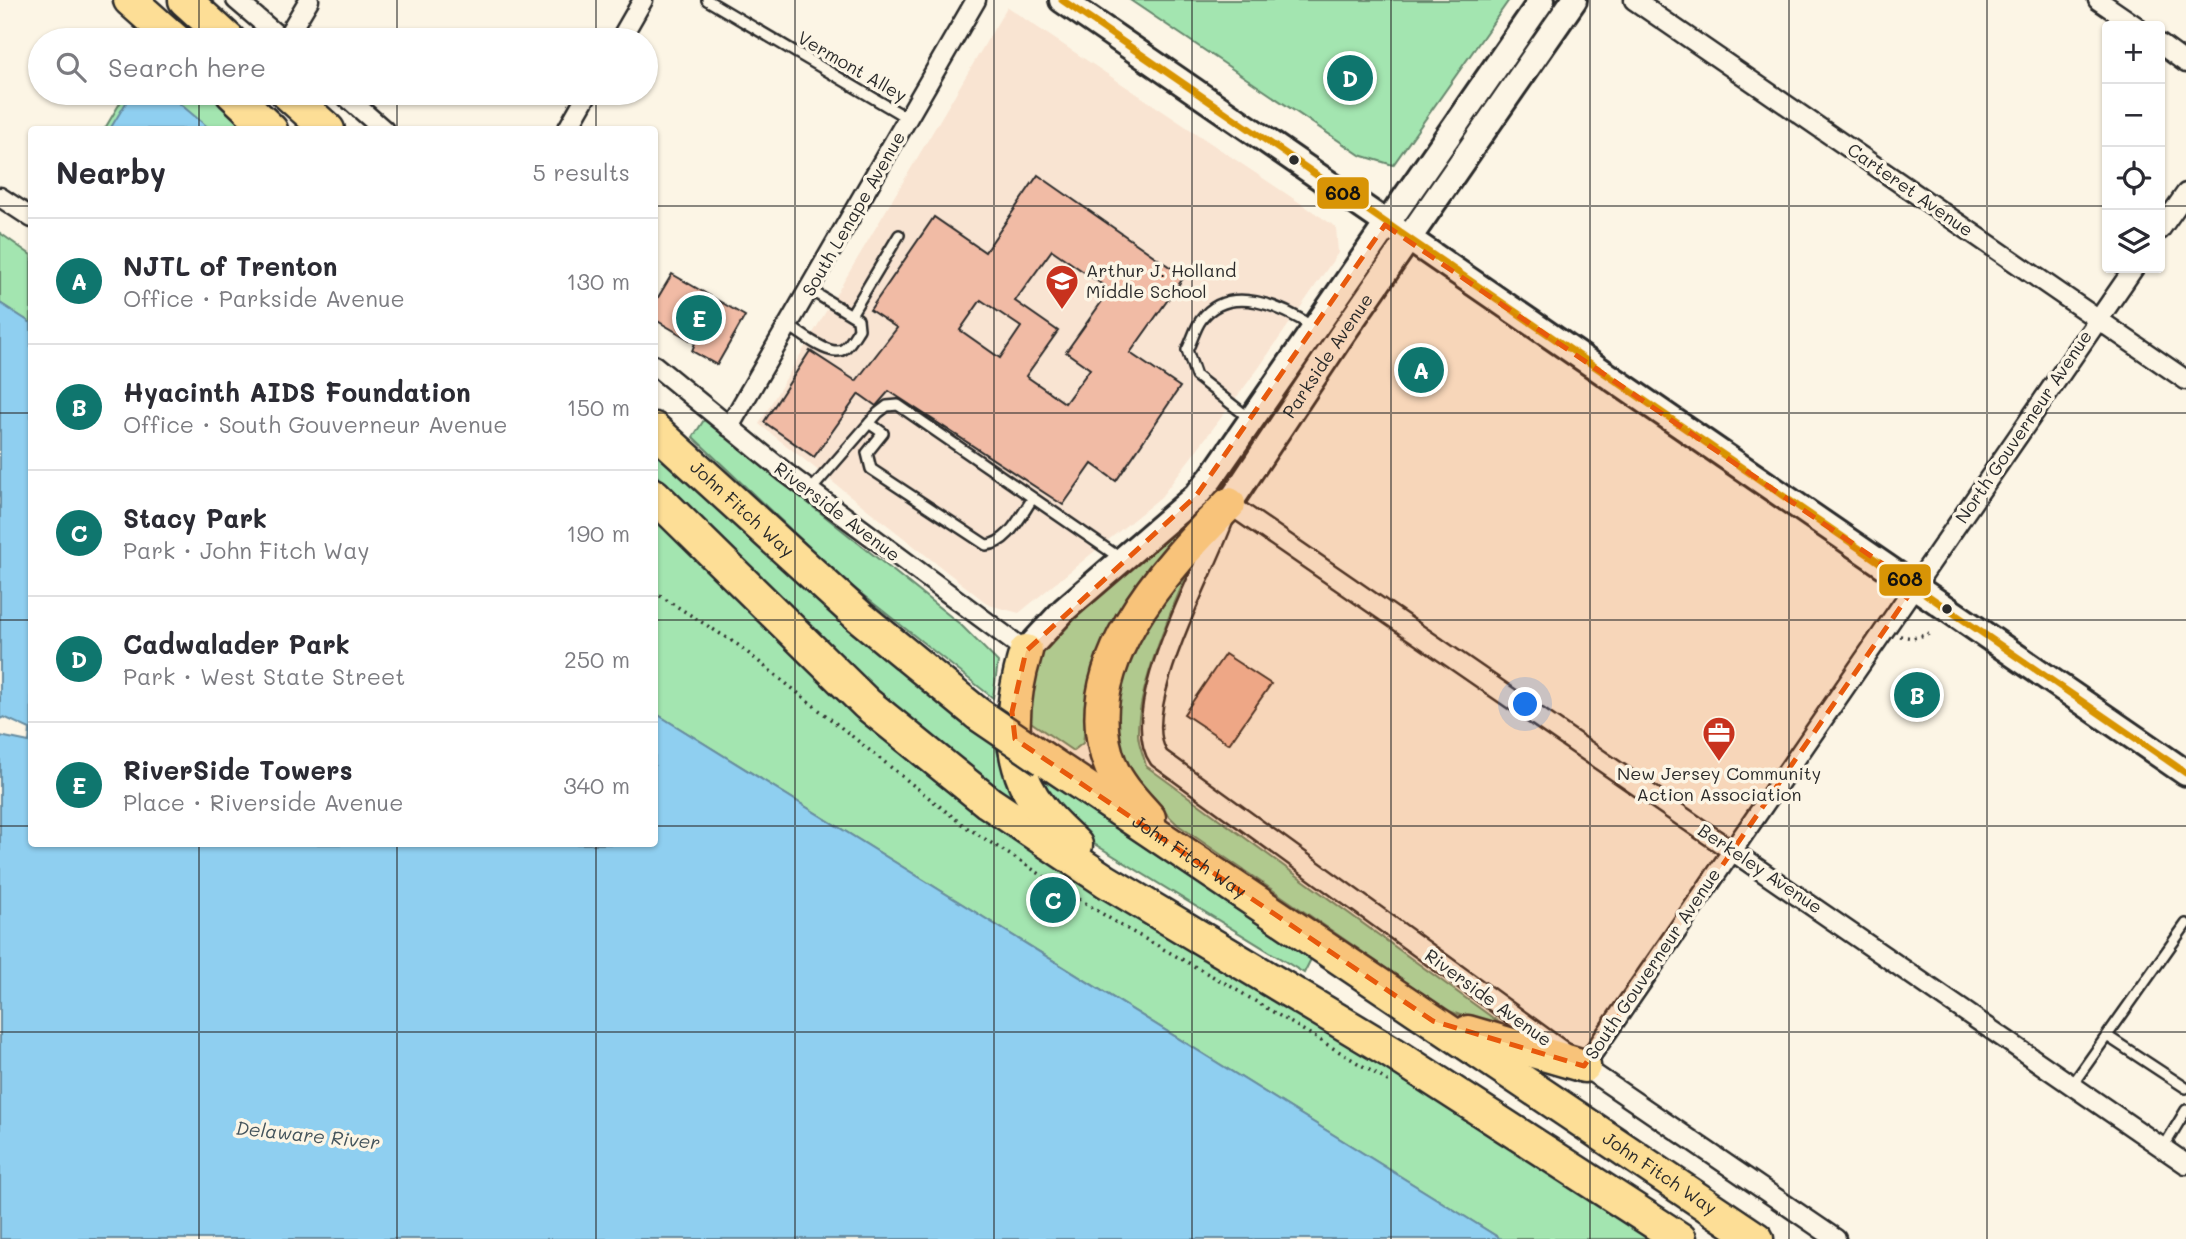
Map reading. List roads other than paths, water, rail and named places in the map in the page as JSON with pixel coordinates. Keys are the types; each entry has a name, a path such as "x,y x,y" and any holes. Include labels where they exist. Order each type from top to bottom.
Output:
{"highway":[{"path":"130,0 162,28"},
{"path":"185,0 216,28"},
{"path":"245,105 267,126"},
{"path":"300,105 324,126"},
{"name":"John Fitch Way","path":"658,433 860,617 978,714 1757,1239"},
{"path":"658,499 796,637 927,755 988,802 1107,881 1415,1067 1680,1239"},
{"path":"1175,848 1122,787 1111,769 1102,733 1102,690 1108,667 1154,592 1186,547 1229,504"},
{"path":"1026,651 1016,685 1012,712 1016,748 1028,788 1041,809 1076,845 1233,958"},
{"path":"1433,1021 1584,1066"}],"main road":[{"path":"1062,0 1385,225 2186,773"},
{"name":"Parkside Avenue","path":"1026,651 1065,609 1196,496 1252,420 1542,0"},
{"name":"Parkside Avenue","path":"1229,504 1341,336 1574,0"}],"street":[{"path":"236,0 270,28"},
{"path":"292,28 309,0"},
{"path":"627,28 643,0"},
{"name":"South Lenape Avenue","path":"729,427 976,0"},
{"name":"Carteret Avenue","path":"1634,0 2186,380"},
{"path":"2098,0 2129,21"},
{"path":"2165,47 2186,62"},
{"path":"356,105 379,126"},
{"path":"569,126 582,105"},
{"path":"2165,223 2186,193"},
{"path":"0,197 28,215"},
{"name":"North Gouverneur Avenue","path":"1915,586 2130,273"},
{"name":"Riverside Avenue","path":"658,368 810,492 1026,651"},
{"name":"Parkside Avenue","path":"1151,744 1151,711 1170,650 1205,562 1221,535 1229,504"},
{"name":"Berkeley Avenue","path":"1229,504 2186,1164"},
{"name":"South Gouverneur Avenue","path":"1584,1066 1731,849 1915,586"},
{"name":"Riverside Avenue","path":"1151,744 1159,758 1212,799 1584,1066 1836,1239"}],"lane":[{"name":"Vermont Alley","path":"707,0 909,119"},
{"path":"852,313 899,235"},
{"path":"789,326 828,349 844,350 859,329 858,319 852,313 810,289"},
{"path":"1252,420 1196,376 1187,350 1202,319 1231,302 1254,301 1300,318 1314,328"},
{"path":"810,492 869,423 887,406 898,405 1122,559"},
{"path":"869,423 883,433 867,453 871,469 986,545 994,545 1004,538 1033,498"},
{"path":"2073,1085 2186,924"},
{"path":"2107,1036 2186,1088"},
{"path":"2163,1148 2186,1110"}],"water":[{"path":"125,105 181,105 206,126 112,126"},
{"path":"0,303 28,321 28,728 4,717 0,719"},
{"name":"Delaware River","path":"658,715 1501,1239 0,1239 0,736 28,742 28,847 658,847"}],"place":[{"name":"Cadwalader Park","path":"1350,78"},
{"name":"Arthur J. Holland Middle School","path":"1062,311"},
{"name":"RiverSide Towers","path":"699,318"},
{"name":"NJTL of Trenton","path":"1421,370"},
{"name":"Hyacinth AIDS Foundation","path":"1917,695"},
{"name":"New Jersey Community Action Association","path":"1719,763"},
{"name":"Stacy Park","path":"1053,900"}]}
